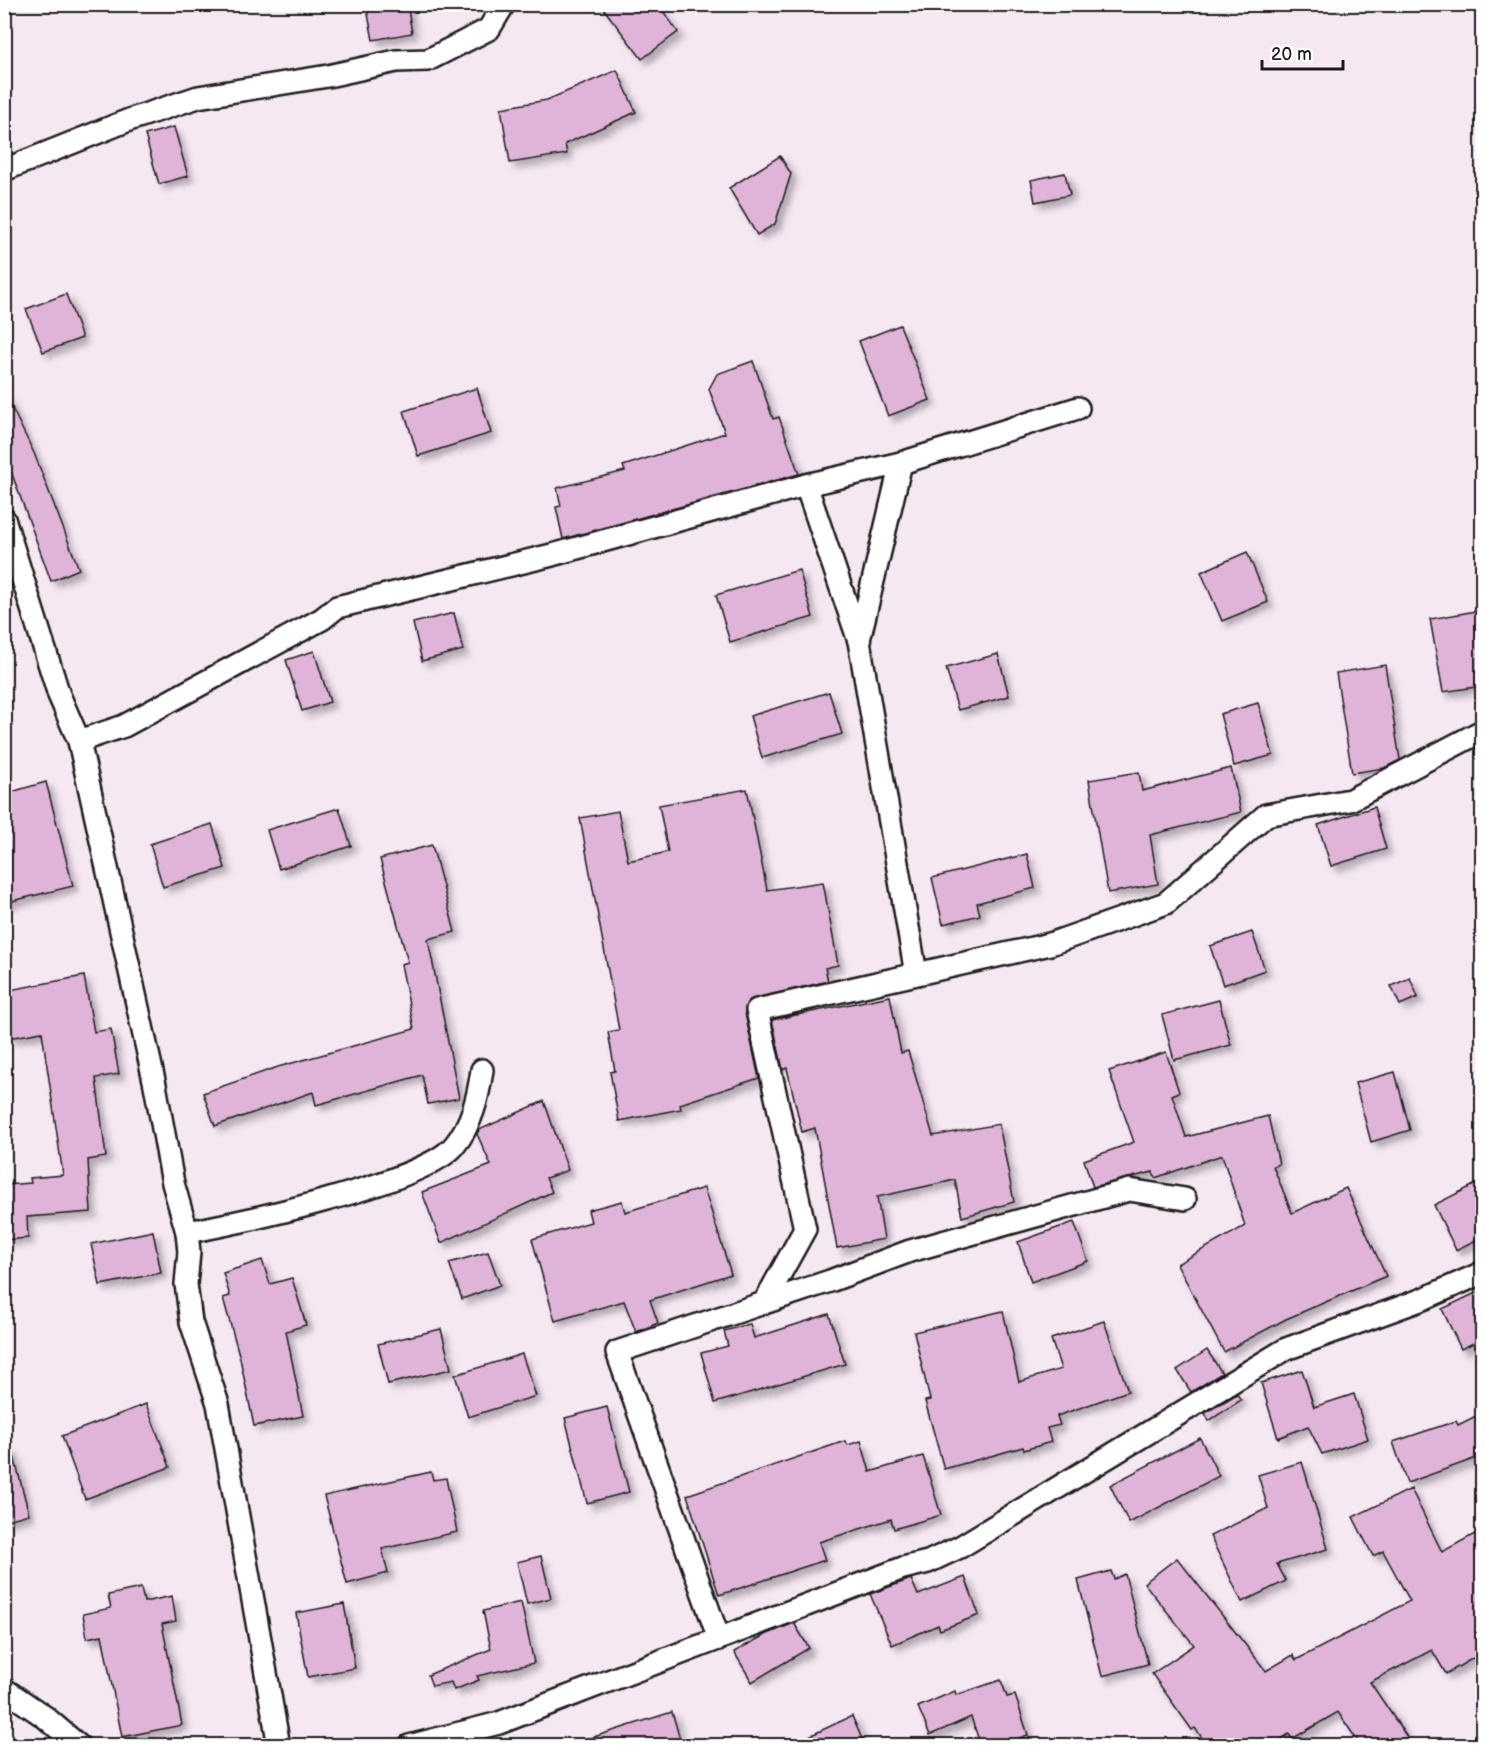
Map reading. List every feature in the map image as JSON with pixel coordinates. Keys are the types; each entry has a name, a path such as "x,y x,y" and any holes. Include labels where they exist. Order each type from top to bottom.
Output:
{"street":[{"path":"4,170 129,120 198,97 328,76 396,62 428,60 489,29 504,4"},
{"path":"79,741 124,726 322,619 337,607 552,555 806,485 902,463 1078,408"},
{"path":"859,641 902,463"},
{"path":"806,485 859,641 916,974"},
{"path":"4,519 59,695 79,741 155,1085 173,1183 187,1232 189,1252 186,1284 191,1322 218,1404 279,1746"},
{"path":"764,1303 805,1229 757,1010 1050,944 1166,903 1266,815 1350,800 1482,731"},
{"path":"187,1232 236,1224 395,1178 436,1161 453,1147 471,1119 482,1071"},
{"path":"719,1639 617,1352 910,1251 1129,1190 1185,1199"},
{"path":"409,1746 499,1723 903,1568 928,1562 960,1547 1286,1349 1423,1299 1482,1273"},
{"path":"4,1689 45,1717 79,1746"}],"building":[{"path":"366,4 407,4 412,33 373,40"},
{"path":"600,4 658,4 678,32 642,59"},
{"path":"617,70 636,112 565,144 567,154 510,163 501,108 547,100"},
{"path":"174,127 188,176 159,184 145,135"},
{"path":"780,156 791,174 775,224 757,235 729,188"},
{"path":"1065,173 1070,195 1035,202 1031,180"},
{"path":"66,294 82,338 43,352 26,309"},
{"path":"900,325 930,400 888,416 859,341"},
{"path":"753,361 773,419 779,417 799,474 563,539 556,507 561,506 557,488 625,471 623,466 725,433 709,389 717,374"},
{"path":"477,388 491,433 418,456 404,411"},
{"path":"4,392 34,453 79,569 51,581 4,452"},
{"path":"1247,552 1268,602 1222,621 1201,572"},
{"path":"799,570 813,617 730,642 716,595"},
{"path":"1482,610 1482,686 1443,692 1430,619"},
{"path":"454,613 463,650 422,661 413,623"},
{"path":"314,651 330,702 302,711 286,660"},
{"path":"998,654 1009,696 958,710 946,668"},
{"path":"1385,665 1400,760 1384,768 1352,773 1336,673"},
{"path":"829,692 842,734 762,758 750,716"},
{"path":"1258,703 1273,755 1234,766 1220,714"},
{"path":"1231,768 1241,812 1150,835 1158,884 1108,893 1089,780 1139,772 1142,791"},
{"path":"46,782 73,886 4,903 4,794"},
{"path":"747,789 767,890 823,882 838,965 825,968 828,981 748,1001 745,1013 759,1078 680,1104 681,1109 619,1121 610,1072 615,1071 608,1032 619,1030 580,818 618,811 628,861 668,852 659,805"},
{"path":"1374,807 1386,849 1331,866 1318,825"},
{"path":"339,808 351,846 279,869 267,830"},
{"path":"212,824 225,868 163,887 150,844"},
{"path":"432,845 455,932 428,939 459,1098 428,1104 422,1075 316,1105 313,1092 215,1126 203,1093 278,1067 414,1029 401,964 408,962 380,859"},
{"path":"1027,854 1035,888 977,903 980,915 943,924 932,878"},
{"path":"1252,932 1265,970 1223,985 1210,946"},
{"path":"84,976 94,1032 111,1029 119,1074 96,1078 106,1157 88,1160 91,1212 27,1217 28,1238 4,1240 4,1185 31,1183 30,1178 63,1175 42,1032 9,1038 4,1016 4,991"},
{"path":"1410,978 1418,997 1400,1005 1391,986"},
{"path":"890,996 901,1053 908,1051 933,1136 999,1124 1014,1202 962,1217 955,1180 877,1197 884,1239 837,1248 815,1128 802,1132 787,1068 783,1070 772,1020"},
{"path":"1219,1000 1231,1045 1174,1060 1162,1015"},
{"path":"1166,1052 1179,1092 1172,1095 1186,1137 1268,1116 1279,1164 1273,1166 1292,1213 1346,1188 1386,1276 1286,1319 1224,1352 1177,1264 1245,1226 1222,1155 1155,1178 1153,1172 1093,1187 1084,1160 1134,1142 1109,1071"},
{"path":"1395,1072 1410,1130 1371,1142 1355,1083"},
{"path":"544,1101 568,1170 546,1178 552,1192 441,1243 422,1192 491,1165 477,1134 479,1130"},
{"path":"1482,1181 1482,1237 1456,1250 1434,1205"},
{"path":"704,1188 731,1274 650,1300 658,1323 636,1332 624,1301 555,1321 532,1239 591,1222 588,1210 622,1201 625,1212"},
{"path":"1074,1222 1088,1261 1031,1282 1018,1242"},
{"path":"153,1231 161,1273 100,1285 91,1244"},
{"path":"488,1252 500,1285 462,1299 449,1263"},
{"path":"262,1260 270,1284 292,1278 306,1325 286,1331 303,1416 254,1426 240,1358 223,1298 230,1296 223,1273"},
{"path":"1482,1290 1482,1339 1461,1349 1442,1309"},
{"path":"1003,1311 1019,1382 1061,1369 1051,1339 1104,1321 1128,1391 1057,1416 1060,1425 1047,1428 1051,1442 1024,1450 1023,1447 944,1469 925,1401 930,1400 914,1332"},
{"path":"829,1314 845,1364 715,1403 701,1353 728,1346 724,1331 750,1324 754,1338"},
{"path":"441,1329 451,1369 388,1384 378,1344"},
{"path":"1207,1350 1222,1373 1191,1392 1177,1370"},
{"path":"522,1354 536,1396 468,1417 455,1375"},
{"path":"1302,1370 1314,1407 1354,1394 1368,1439 1322,1454 1308,1426 1278,1438 1261,1383"},
{"path":"1237,1394 1241,1400 1209,1421 1205,1413"},
{"path":"146,1404 170,1467 85,1499 62,1436"},
{"path":"607,1407 629,1492 587,1503 565,1418"},
{"path":"1482,1413 1482,1456 1407,1483 1393,1442 1456,1421 1458,1425"},
{"path":"1200,1438 1219,1476 1129,1523 1110,1485"},
{"path":"845,1441 848,1445 861,1441 870,1472 923,1456 941,1515 894,1529 891,1519 819,1542 825,1560 719,1595 687,1495"},
{"path":"12,1449 29,1514 4,1521 4,1450"},
{"path":"1302,1462 1328,1549 1277,1564 1286,1581 1242,1602 1210,1536 1268,1508 1258,1475"},
{"path":"431,1472 433,1480 446,1478 457,1532 382,1549 388,1573 347,1584 324,1496"},
{"path":"1411,1489 1442,1552 1482,1530 1482,1653 1446,1674 1432,1650 1370,1682 1413,1746 1361,1746 1338,1712 1292,1739 1289,1734 1270,1746 1208,1746 1195,1728 1192,1730 1152,1674 1194,1645 1144,1583 1177,1558 1266,1671 1293,1655 1296,1660 1410,1601 1383,1551 1373,1556 1353,1517"},
{"path":"541,1556 551,1598 527,1604 517,1562"},
{"path":"1111,1571 1114,1579 1125,1574 1148,1664 1102,1676 1078,1580"},
{"path":"965,1577 979,1615 940,1630 938,1625 892,1645 870,1594 911,1579 918,1595"},
{"path":"141,1588 144,1602 172,1596 176,1621 162,1624 182,1725 122,1737 102,1635 87,1638 83,1614 111,1608 108,1595"},
{"path":"521,1602 534,1663 477,1676 479,1680 454,1690 451,1682 432,1686 428,1675 491,1649 483,1611"},
{"path":"344,1604 355,1668 308,1677 296,1613"},
{"path":"794,1623 809,1648 752,1682 734,1652"},
{"path":"1001,1680 1007,1697 1015,1695 1028,1735 996,1746 981,1746 971,1717 930,1735 918,1707 955,1691 956,1695"},
{"path":"672,1712 682,1746 582,1746 581,1741"},
{"path":"852,1716 865,1746 788,1746"}]}
